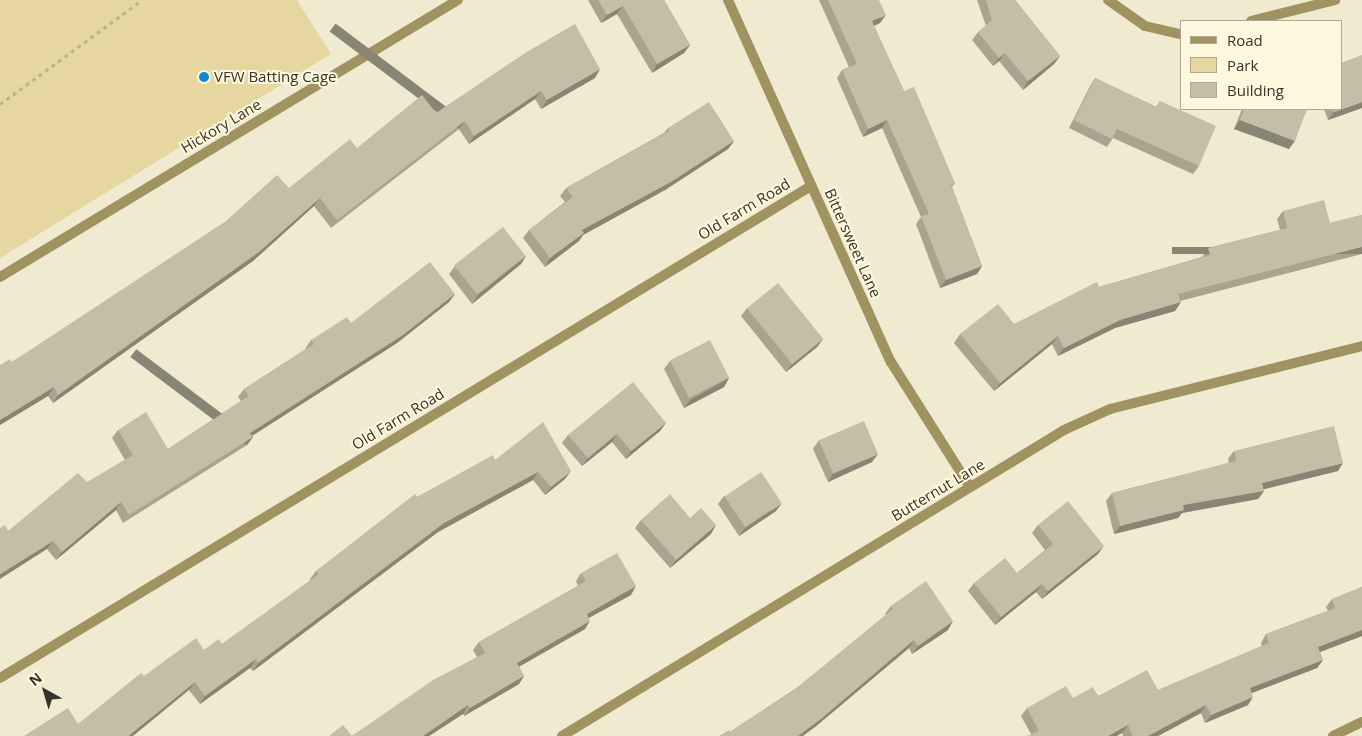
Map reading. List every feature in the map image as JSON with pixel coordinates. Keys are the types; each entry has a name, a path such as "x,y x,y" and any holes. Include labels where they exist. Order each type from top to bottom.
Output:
{"street":[{"name":"Hickory Lane","path":"0,277 458,0"},
{"name":"Bittersweet Lane","path":"728,0 891,362 970,488"},
{"path":"1108,0 1145,26 1180,34"},
{"path":"1254,20 1335,0"},
{"name":"Old Farm Road","path":"0,678 811,186"},
{"name":"Butternut Lane","path":"562,736 1064,430 1110,409 1362,346"},
{"path":"1333,736 1362,722"}],"path":[{"path":"0,104 142,0"}],"green space":[{"path":"0,0 297,0 331,54 0,258"}],"building":[{"path":"598,0 664,0 690,45 657,64 623,6 607,15"},
{"path":"828,0 879,0 886,15 872,21 904,91 914,87 955,183 951,185 982,266 946,280 921,216 929,214 887,120 868,129 842,70 857,64"},
{"path":"986,0 1015,0 1060,56 1028,81 1005,53 999,58 978,32 992,20"},
{"path":"575,24 600,69 547,100 541,91 474,136 465,121 337,220 320,198 259,252 58,395 54,387 0,420 0,365 10,359 12,362 226,221 277,175 289,188 350,139 357,148 422,95 436,113 525,53"},
{"path":"1362,55 1362,102 1342,109 1342,63"},
{"path":"1095,78 1157,107 1160,101 1216,126 1199,166 1117,129 1112,139 1074,120"},
{"path":"709,102 734,141 671,182 582,230 584,233 550,258 529,230 573,197 566,188 669,131 668,128"},
{"path":"1244,110 1307,110 1295,141 1240,120"},
{"path":"1324,200 1330,223 1362,215 1362,247 1178,294 1181,302 1120,320 1064,348 1058,336 1000,383 960,334 998,304 1014,324 1097,282 1099,287 1210,255 1208,248 1287,228 1283,211"},
{"path":"503,227 526,256 477,294 454,265"},
{"path":"430,262 455,294 403,335 250,433 253,437 129,515 121,502 62,552 53,541 0,574 0,528 5,525 8,531 78,473 87,482 133,455 118,430 146,412 168,449 249,396 244,389 314,344 311,340 347,317 351,323"},
{"path":"778,283 823,339 792,364 747,308"},
{"path":"710,340 729,377 689,398 670,360"},
{"path":"633,382 666,423 631,451 617,434 588,458 568,435"},
{"path":"864,421 878,454 833,473 819,440"},
{"path":"543,422 571,471 551,487 538,472 444,523 258,663 256,659 205,696 195,682 128,736 24,736 68,708 78,724 141,673 144,676 196,638 204,650 219,639 222,644 319,574 316,571 415,494 417,497 493,455 495,460"},
{"path":"1334,426 1343,463 1262,483 1264,491 1183,505 1184,510 1120,526 1112,493 1236,461 1234,451"},
{"path":"761,472 782,503 745,527 725,497"},
{"path":"670,494 690,518 701,508 716,525 676,560 641,520"},
{"path":"1068,501 1104,546 1048,591 1042,584 1001,617 974,583 1005,558 1017,573 1053,544 1038,525"},
{"path":"617,553 636,586 587,614 590,621 517,663 524,676 470,708 468,705 423,736 352,736 433,680 485,653 479,642 586,581 581,573"},
{"path":"926,581 953,621 918,646 914,640 821,719 798,736 719,736 729,730 730,732 798,687 893,609 891,606"},
{"path":"1362,587 1362,630 1318,647 1323,660 1250,688 1253,697 1211,715 1206,705 1148,736 1133,736 1128,725 1108,736 1027,736 1039,731 1027,708 1066,686 1073,698 1093,687 1098,696 1147,670 1158,690 1269,643 1266,634 1335,608 1332,599"},
{"path":"343,725 352,736 329,736"}],"place":[{"name":"VFW Batting Cage","path":"204,77"}]}
